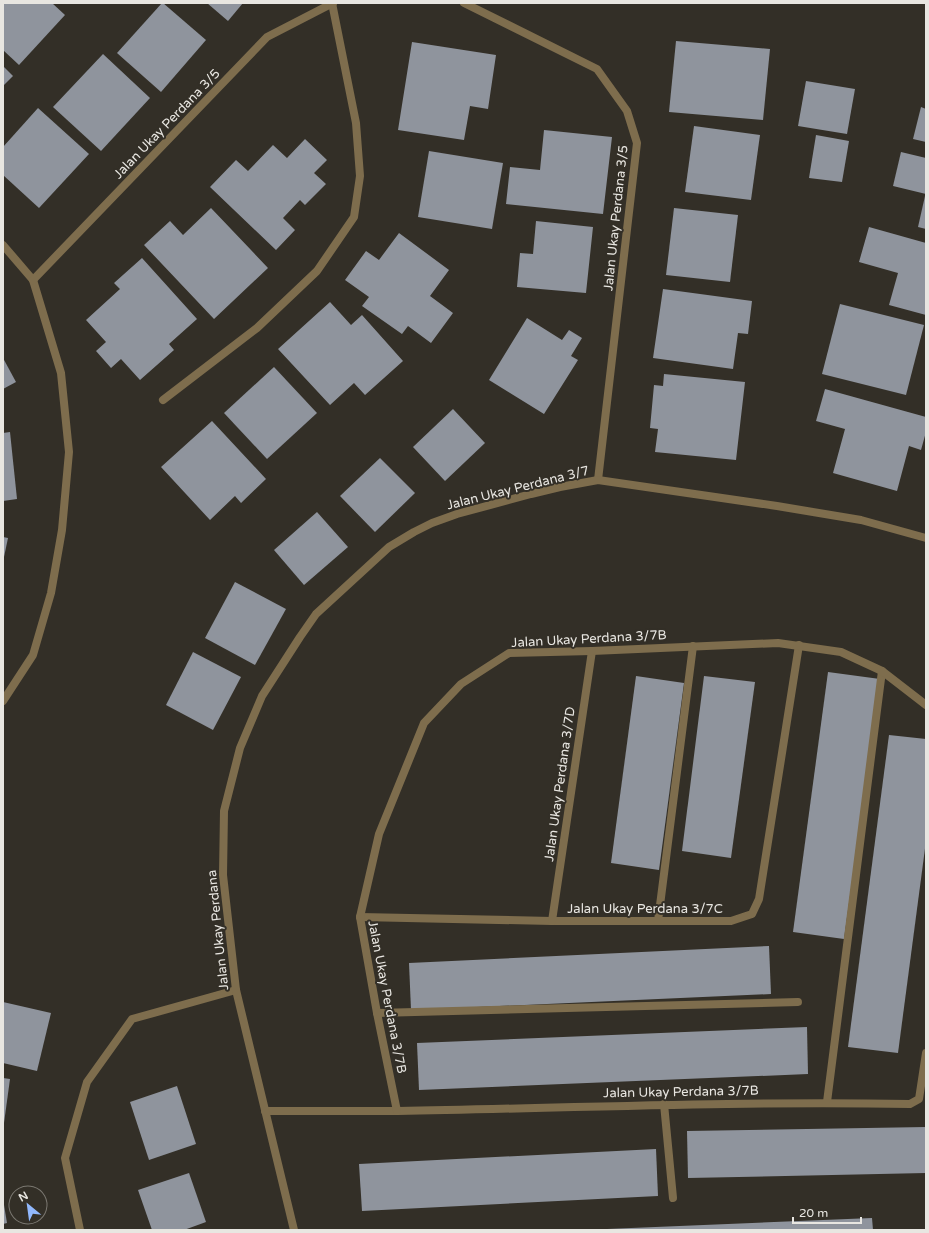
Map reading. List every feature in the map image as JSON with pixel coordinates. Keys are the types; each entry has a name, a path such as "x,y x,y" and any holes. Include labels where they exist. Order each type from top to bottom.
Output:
{"street":[{"name":"Jalan Ukay Perdana 3/5","path":"33,280 267,37 332,3"},
{"path":"163,400 257,328 317,271 354,217 360,176 356,123 332,3"},
{"name":"Jalan Ukay Perdana 3/5","path":"464,3 596,69 627,110 637,143 598,480"},
{"path":"3,245 33,280 61,372 69,452 62,530 51,594 33,655 3,701"},
{"name":"Jalan Ukay Perdana 3/7","path":"300,637 316,614 389,547 414,532 432,523 457,514 560,487 598,480 861,520 926,538"},
{"name":"Jalan Ukay Perdana","path":"294,1230 236,990 223,875 224,811 240,748 262,696 300,637"},
{"name":"Jalan Ukay Perdana 3/7B","path":"397,1111 377,1014 360,918 380,834 424,723 461,684 509,653 778,643 842,652 882,671 926,705"},
{"name":"Jalan Ukay Perdana 3/7C","path":"360,918 552,921 732,921 752,914 759,899 799,645"},
{"path":"658,921 693,646"},
{"name":"Jalan Ukay Perdana 3/7D","path":"552,921 592,651"},
{"path":"827,1102 882,671"},
{"path":"80,1230 65,1158 87,1082 132,1018 236,990"},
{"path":"377,1014 798,1002"},
{"name":"Jalan Ukay Perdana 3/7B","path":"265,1111 397,1111 664,1104 827,1102 910,1104 919,1099 926,1053"},
{"path":"664,1104 673,1198"}],"building":[{"path":"3,3 52,3 65,15 19,65 3,50"},
{"path":"162,3 206,40 161,92 117,53"},
{"path":"207,3 243,3 228,21"},
{"path":"676,41 770,49 763,120 669,112"},
{"path":"412,42 496,55 488,109 470,106 464,140 398,130"},
{"path":"103,54 150,98 101,151 53,107"},
{"path":"3,66 13,76 3,86"},
{"path":"806,81 855,89 847,134 798,126"},
{"path":"921,107 926,109 926,142 913,139"},
{"path":"38,108 89,154 39,208 3,175 3,147"},
{"path":"694,126 760,135 751,200 685,192"},
{"path":"544,130 612,137 603,214 506,204 510,167 540,170"},
{"path":"816,135 849,141 842,182 809,178"},
{"path":"305,139 327,160 314,173 326,184 305,205 300,200 283,218 295,230 276,250 210,187 236,160 248,171 273,145 287,158"},
{"path":"429,151 503,163 492,229 418,217"},
{"path":"901,152 926,158 926,194 893,186"},
{"path":"926,196 926,229 918,227"},
{"path":"211,208 268,268 214,319 144,245 170,221 183,235"},
{"path":"674,208 738,215 730,282 666,275"},
{"path":"536,221 593,227 586,293 517,287 520,253 533,254"},
{"path":"869,227 926,243 926,315 889,305 898,273 859,262"},
{"path":"399,233 449,270 430,296 453,313 431,343 408,326 402,334 362,306 369,297 345,280 366,251 379,260"},
{"path":"142,258 197,319 169,344 174,350 140,380 121,359 111,368 96,351 106,342 86,320 120,289 114,283"},
{"path":"663,289 752,301 748,334 738,333 733,369 653,358"},
{"path":"330,302 351,325 362,315 403,361 365,395 354,383 330,405 278,349"},
{"path":"840,304 924,325 906,395 822,374"},
{"path":"527,318 562,340 569,330 582,338 571,356 578,360 544,414 489,380"},
{"path":"3,358 16,382 3,389"},
{"path":"274,367 317,413 267,459 224,413"},
{"path":"664,374 745,382 736,460 655,452 658,429 650,428 654,385 663,386"},
{"path":"825,389 926,417 926,432 921,450 909,446 897,491 833,473 845,429 816,421"},
{"path":"453,409 485,443 445,481 413,447"},
{"path":"212,421 266,479 241,503 235,496 210,520 161,467"},
{"path":"10,432 17,499 3,501 3,433"},
{"path":"380,458 415,493 375,532 340,496"},
{"path":"317,512 348,547 304,585 274,550"},
{"path":"3,537 8,538 4,557 3,557"},
{"path":"235,582 286,609 255,665 205,638"},
{"path":"193,652 241,677 213,730 166,705"},
{"path":"828,672 880,679 844,939 793,932"},
{"path":"636,676 684,683 659,870 611,863"},
{"path":"704,676 755,682 731,858 682,851"},
{"path":"889,735 926,739 926,841 898,1053 848,1047"},
{"path":"769,946 771,994 411,1010 409,963"},
{"path":"3,1002 51,1013 37,1071 3,1063"},
{"path":"807,1027 808,1074 419,1090 417,1043"},
{"path":"3,1078 10,1079 4,1123 3,1123"},
{"path":"177,1086 196,1144 149,1160 130,1102"},
{"path":"926,1127 926,1173 688,1178 687,1131"},
{"path":"656,1149 658,1196 362,1211 359,1164"},
{"path":"189,1173 206,1222 184,1230 152,1230 138,1190"},
{"path":"3,1205 7,1223 3,1224"},
{"path":"872,1218 873,1230 607,1230 607,1229"}]}
